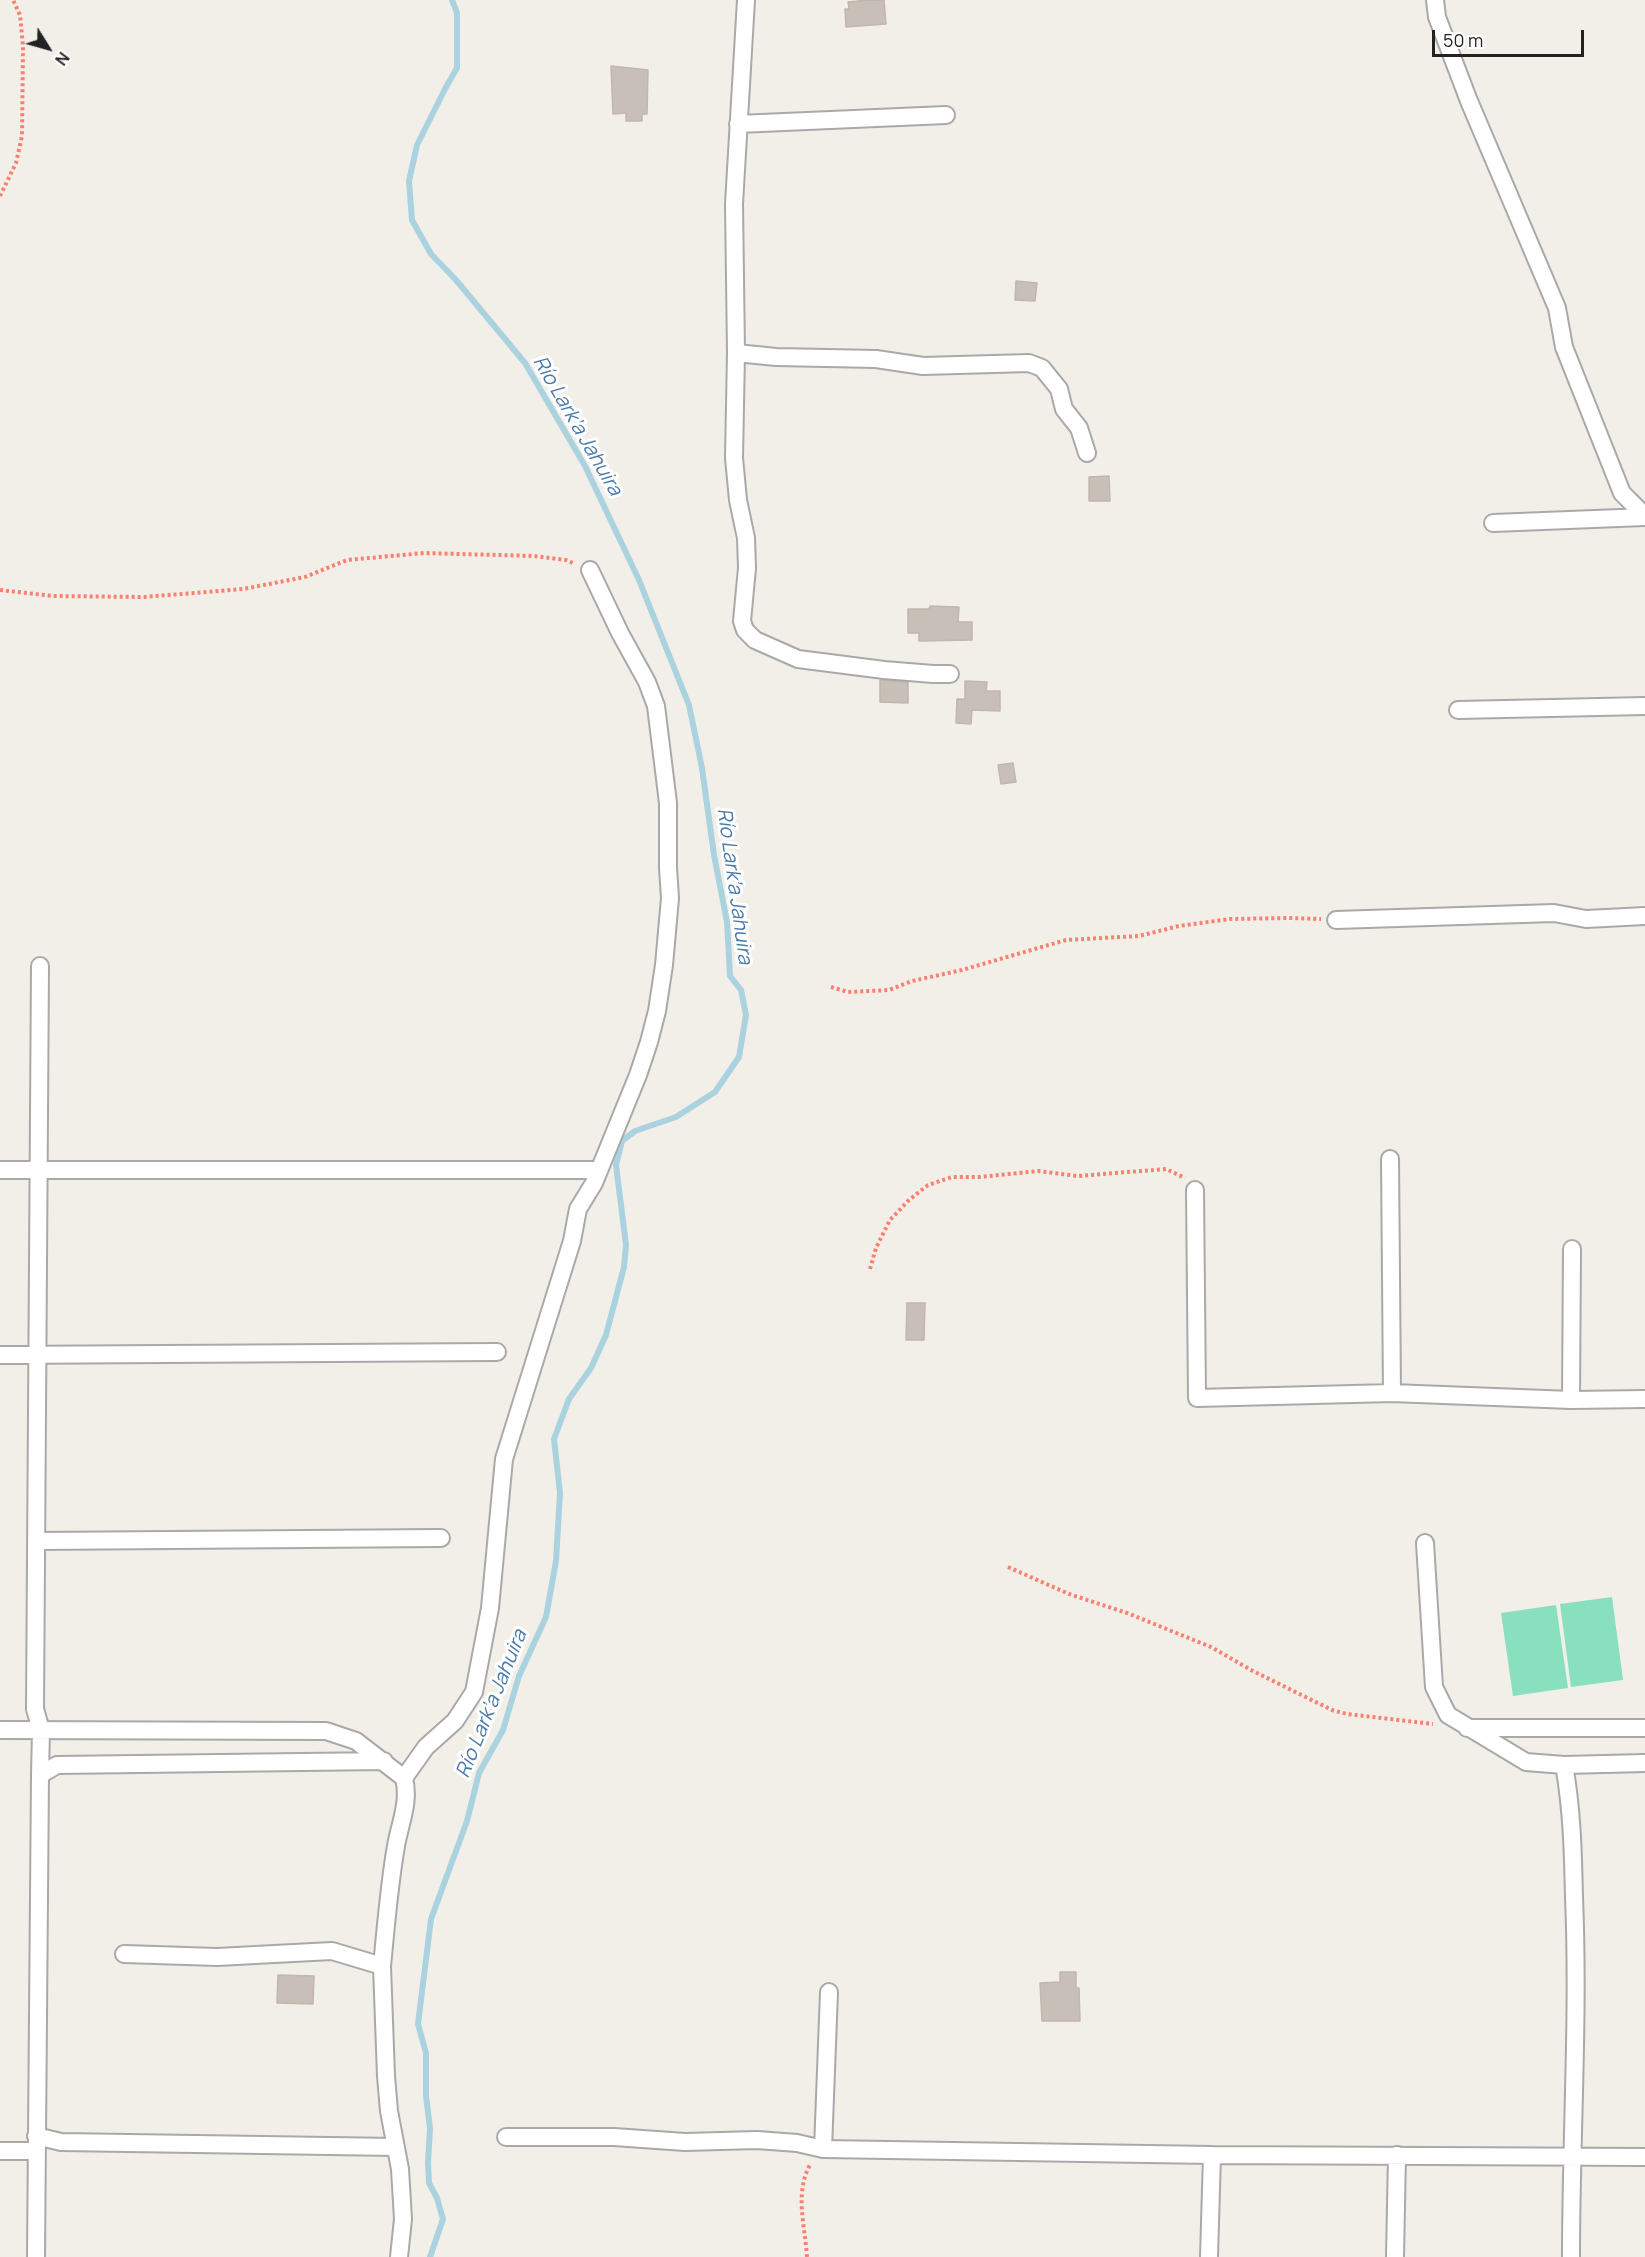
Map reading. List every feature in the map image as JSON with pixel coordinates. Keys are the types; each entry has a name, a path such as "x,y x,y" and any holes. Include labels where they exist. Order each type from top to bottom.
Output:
{"street":[{"path":"746,0 735,204 734,458 738,500 746,538 747,568 742,621 745,630 755,640 798,659 884,670 950,674"},
{"path":"1435,0 1437,17 1469,101 1557,308 1564,347 1618,483 1626,498 1645,516 1493,523"},
{"path":"738,124 946,115"},
{"path":"736,353 776,357 876,359 923,366 1029,363 1042,368 1059,389 1064,409 1079,428 1087,453"},
{"path":"404,1778 426,1747 455,1721 474,1692 490,1608 504,1460 572,1241 578,1209 599,1170 638,1075 652,1032 665,953 670,898 668,803 656,706 647,682 620,633 590,570"},
{"path":"1458,710 1645,706"},
{"path":"1336,920 1554,913 1586,919 1645,916"},
{"path":"36,2257 41,1730 35,1709 40,966"},
{"path":"1390,1159 1392,1393"},
{"path":"0,1170 599,1170"},
{"path":"1196,1190 1197,1398 1392,1393 1571,1400 1645,1399"},
{"path":"1571,1400 1572,1250"},
{"path":"0,1354 497,1352"},
{"path":"37,1541 441,1538"},
{"path":"1425,1544 1434,1687 1448,1715 1526,1762 1564,1765 1645,1763"},
{"path":"1467,1728 1645,1728"},
{"path":"0,1730 326,1731 356,1742 404,1778 407,1790 406,1805 396,1846 382,1966 386,2076 403,2219 399,2257"},
{"path":"40,1775 57,1765 384,1761"},
{"path":"1564,1765 1571,1803 1577,1976 1571,2157 1571,2257"},
{"path":"124,1954 217,1957 332,1951 382,1966"},
{"path":"823,2149 829,1992"},
{"path":"506,2137 614,2137 685,2142 757,2140 796,2143 823,2149 1212,2155 1645,2157"},
{"path":"0,2151 36,2143 61,2142 396,2147"},
{"path":"1209,2257 1212,2155"},
{"path":"1395,2257 1397,2155"}],"path":[{"path":"0,196 16,164 22,136 23,45 20,15 13,0"},
{"path":"0,590 53,596 144,597 243,589 305,578 347,560 424,553 534,556 566,560 590,570"},
{"path":"831,987 848,992 889,990 912,981 962,970 1066,940 1139,936 1179,926 1230,919 1336,920"},
{"path":"870,1269 876,1248 890,1220 909,1200 928,1185 952,1177 980,1177 1038,1171 1078,1176 1166,1169 1185,1178 1196,1190"},
{"path":"1008,1567 1069,1594 1127,1613 1211,1647 1253,1671 1332,1710 1347,1714 1436,1724"},
{"path":"807,2257 800,2196 805,2174 823,2149"}],"green space":[{"path":"1612,1597 1623,1680 1571,1687 1560,1604"},
{"path":"1556,1605 1568,1688 1513,1696 1501,1613"}],"building":[{"path":"884,0 886,24 846,27 845,9 849,9 848,2"},
{"path":"611,66 648,70 647,114 642,114 642,121 626,121 626,113 613,114"},
{"path":"1016,281 1037,283 1035,301 1015,300"},
{"path":"1109,476 1110,501 1089,501 1089,477"},
{"path":"930,606 959,607 958,622 972,622 972,640 919,641 919,633 908,633 908,609 929,609"},
{"path":"880,680 908,682 908,703 880,702"},
{"path":"965,681 987,682 986,691 1000,691 1000,711 972,710 971,724 956,723 957,699 965,699"},
{"path":"1013,763 1016,782 1001,784 998,765"},
{"path":"907,1303 925,1303 924,1340 906,1340"},
{"path":"1060,1972 1076,1972 1080,2021 1042,2021 1040,1983 1060,1982"},
{"path":"278,1975 314,1976 313,2004 277,2003"}],"waterway":[{"name":"Río Lark’a Jahuira","path":"430,2257 443,2219 437,2198 429,2183 430,2128 426,2096 426,2053 418,2024 431,1919 467,1821 479,1773 503,1730 519,1676 546,1617 556,1561 560,1493 554,1439 569,1399 591,1368 606,1335 624,1267 626,1245 616,1165 622,1141 635,1131 676,1117 715,1092 739,1057 746,1015 741,990 730,976 727,922 714,855 702,768 689,705 639,580 585,466 525,363 456,280 431,254 412,220 409,181 417,145 457,68 457,13 452,0"}]}
